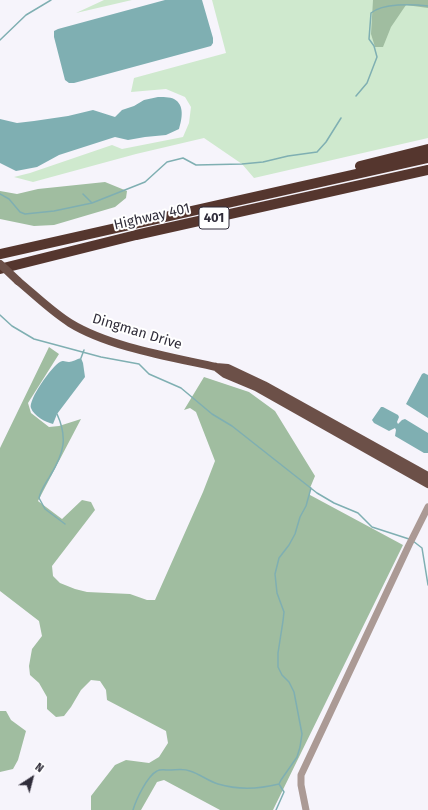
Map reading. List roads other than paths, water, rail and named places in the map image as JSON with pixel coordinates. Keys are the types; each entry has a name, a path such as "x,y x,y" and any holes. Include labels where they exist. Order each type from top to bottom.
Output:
{"highway":[{"path":"314,183 325,175 428,149"},
{"name":"Highway 401","path":"0,254 428,158"},
{"name":"Highway 401","path":"0,268 136,235 428,170"}],"main road":[{"name":"Dingman Drive","path":"0,264 70,323 96,336 144,350 216,368 228,368 239,372 428,476"},
{"name":"Dingman Drive","path":"216,368 225,374 256,387 428,484"}],"street":[{"path":"306,810 301,785 301,775 428,507"}],"water":[{"path":"165,0 202,0 213,38 213,43 211,46 74,83 69,83 65,80 54,37 54,31"},
{"path":"158,97 172,98 180,105 182,117 179,129 166,135 128,140 115,137 59,155 37,167 16,171 0,163 0,119 17,123 68,116 93,110 115,117 122,110 134,106 144,100"},
{"path":"81,358 85,377 57,414 53,424 40,418 32,411 31,404 41,384 60,362 70,362"},
{"path":"424,373 428,375 428,418 406,404 422,374"},
{"path":"381,407 398,415 398,424 405,419 428,433 428,453 424,453 395,436 395,428 389,431 374,423 372,420"}],"waterway":[{"path":"0,40 26,15 51,0"},
{"path":"356,96 367,83 377,57 374,46 369,39 371,13 383,7 390,6 428,6"},
{"path":"0,194 9,199 20,212 25,214 54,211 92,203 145,182 167,162 183,158 196,165 242,164 263,162 288,156 317,152 326,142 341,118"},
{"path":"83,194 92,203"},
{"path":"0,315 12,326 34,339 101,357 139,364 149,374 181,388 212,414 232,426 317,493 334,503 358,513 372,527 409,539"},
{"path":"81,358 84,350"},
{"path":"57,414 63,431 63,445 59,460 42,489 39,498 45,509 65,524"},
{"path":"279,784 297,757 302,734 294,692 278,667 278,653 284,612 277,593 275,574 279,558 295,534 311,488"},
{"path":"413,541 422,548 428,585"},
{"path":"133,810 139,795 149,778 160,770 187,770 214,783 241,788 256,788 279,784"},
{"path":"276,810 284,792 279,784"}]}
